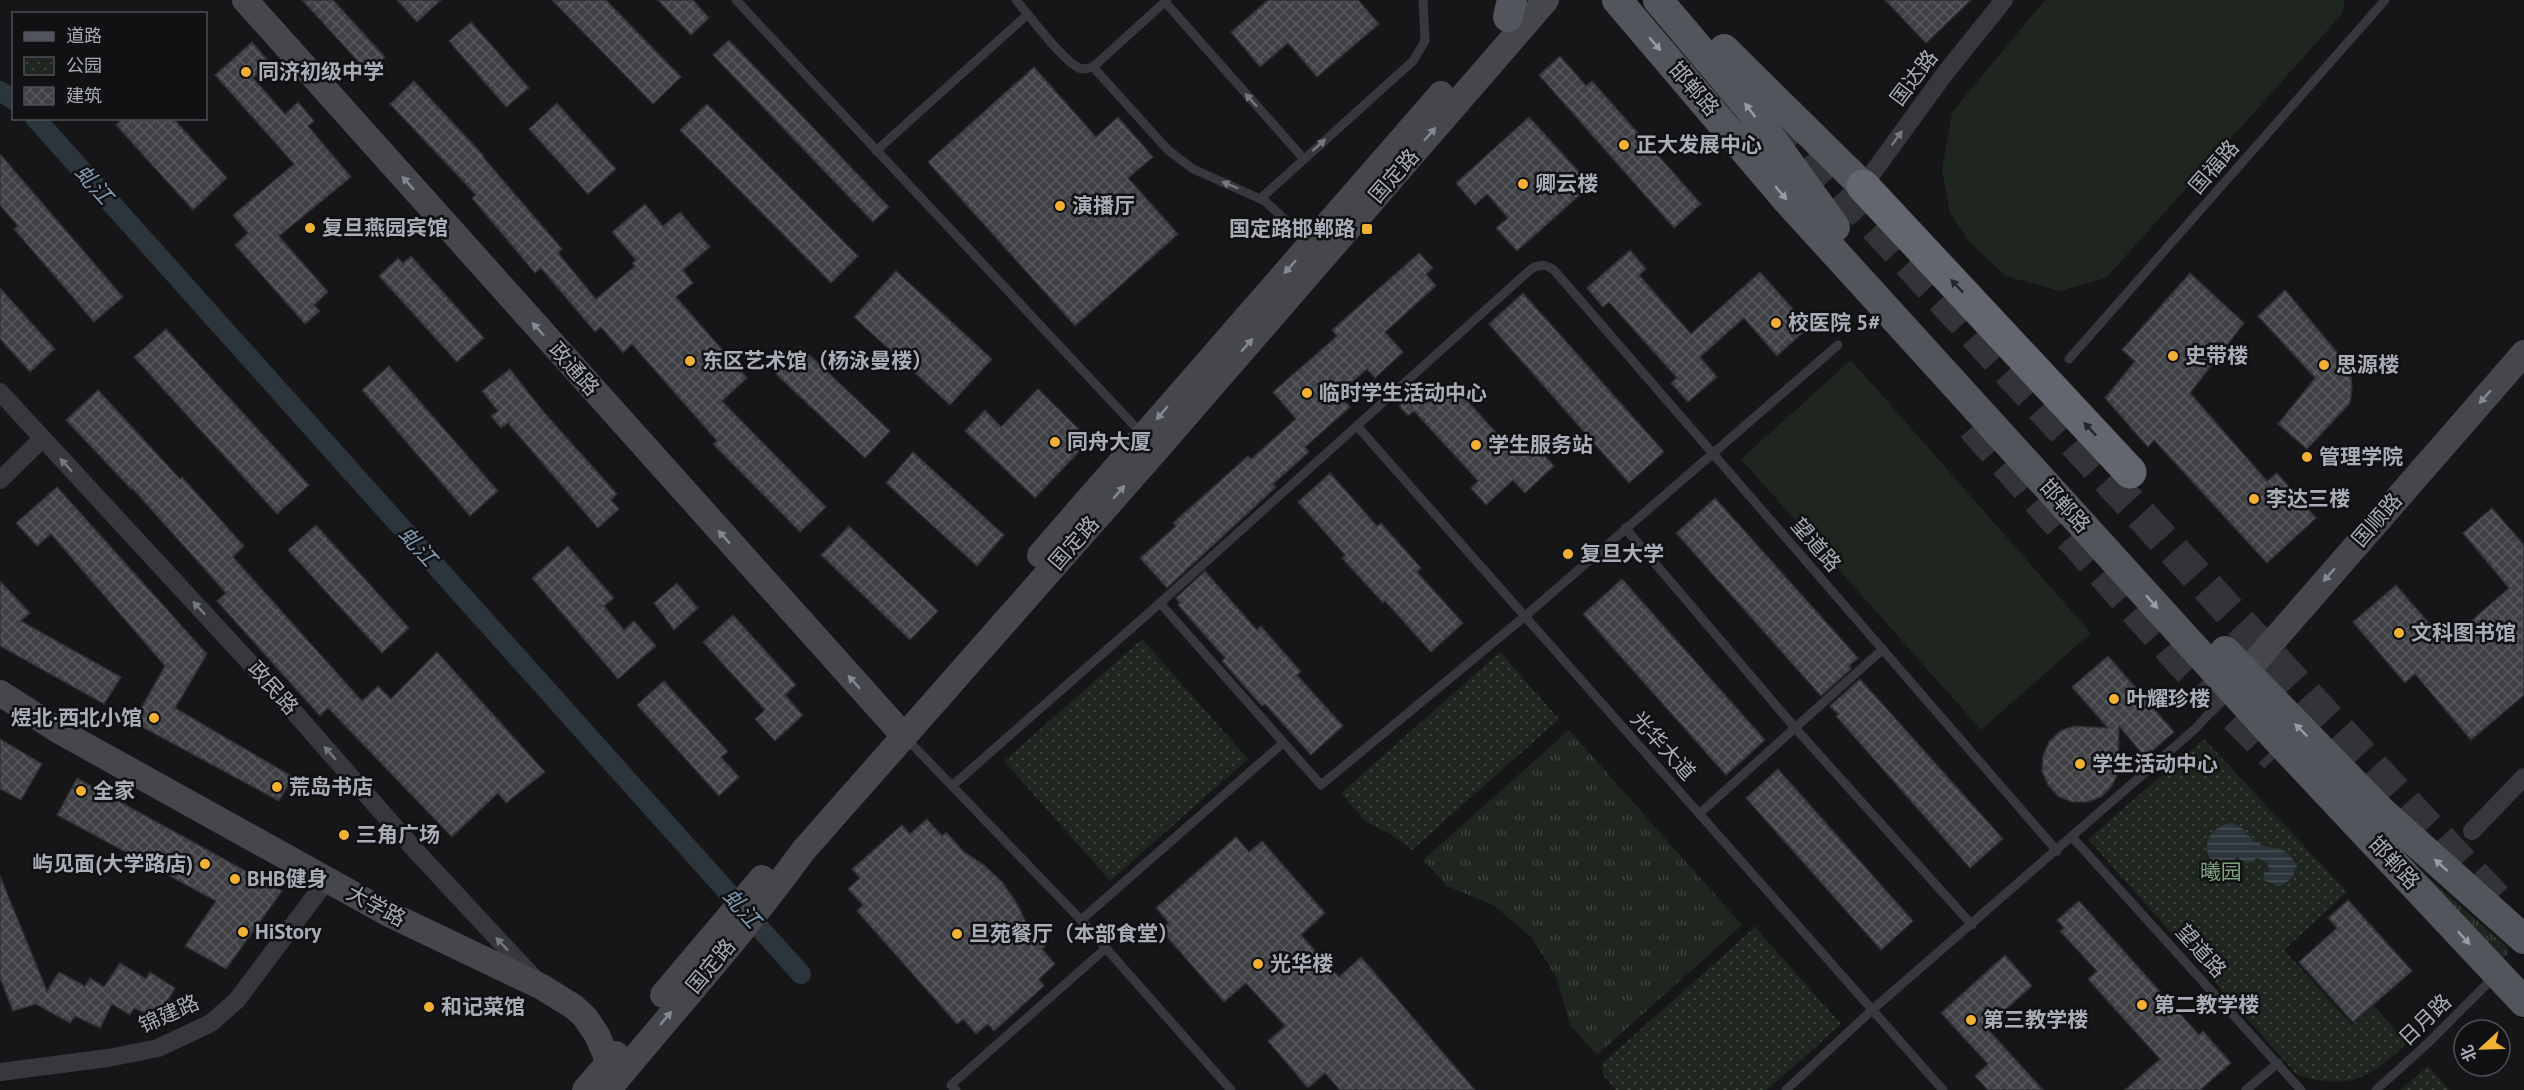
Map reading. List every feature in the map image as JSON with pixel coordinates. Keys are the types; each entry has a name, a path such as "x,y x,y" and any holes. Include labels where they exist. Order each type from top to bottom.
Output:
{"highway":[{"path":"1863,186 2130,472"}],"main road":[{"name":"邯郸路","path":"1617,0 1787,200 2239,681 2524,939"},
{"name":"邯郸路","path":"1658,0 1749,108 1837,229 2524,1002"},
{"path":"1681,0 1750,76 1863,186"}],"street":[{"name":"政通路","path":"245,0 898,731"},
{"name":"国定路","path":"585,1090 614,1080 724,936 760,895 787,843 898,731 1546,0"},
{"name":"国达路","path":"1863,186 1946,72 2004,0"},
{"name":"国定路","path":"898,731 1143,435 1311,244 1514,6"},
{"name":"国顺路","path":"2239,681 2281,629 2524,353"},
{"name":"政民路","path":"0,392 274,689 426,862 542,987"},
{"path":"0,480 42,439"},
{"name":"大学路","path":"0,693 61,732 387,913 542,987 574,1007 585,1017 614,1080"},
{"path":"2472,831 2524,777"},
{"name":"锦建路","path":"1,1068 108,1058 158,1048 211,1023 237,1000 327,880"}],"lane":[{"path":"736,0 1143,435"},
{"path":"1016,0 1066,57 1078,68 1085,69 1093,67 1166,1 1304,159"},
{"path":"1260,199 1413,61 1421,51 1425,40 1423,0"},
{"name":"国福路","path":"2069,359 2385,0"},
{"path":"876,151 1028,14"},
{"path":"1093,67 1168,150 1193,169 1260,199 1311,244"},
{"name":"望道路","path":"1357,426 1531,268 1547,265 1554,270 2057,851"},
{"path":"1160,603 1321,785 1524,617 1838,345"},
{"path":"952,786 1357,426"},
{"name":"光华大道","path":"1357,426 1943,1090"},
{"path":"1625,528 1796,729 1972,925"},
{"path":"1699,814 1883,649"},
{"path":"1786,1090 1872,1010 2195,729 2239,681"},
{"path":"898,731 1081,920 1232,1090"},
{"path":"1081,920 1283,743"},
{"name":"望道路","path":"2073,837 2301,1090"},
{"path":"956,1090 951,1085 1106,948"},
{"name":"日月路","path":"2376,1090 2428,1043 2498,973"},
{"path":"2246,1090 2278,1063"}],"green space":[{"path":"2045,0 2345,0 2342,14 2106,278 2059,291 2006,276 1970,243 1950,213 1942,171 1952,112"},
{"path":"1851,360 2091,633 1981,730 1741,459"},
{"path":"1142,639 1248,759 1110,881 1004,761"},
{"path":"1500,652 1559,719 1412,850 1389,833 1366,822 1341,793"},
{"path":"1569,730 1742,925 1597,1055 1570,1025 1557,978 1531,937 1493,905 1447,886 1423,860"},
{"name":"曦园","path":"2204,739 2347,892 2284,950 2352,1025 2374,1006 2407,1043 2370,1073 2345,1081 2297,1075 2088,839"},
{"path":"2384,831 2423,873 2507,947 2509,952 2502,960"},
{"path":"1755,927 1841,1024 1767,1090 1616,1090 1603,1075 1603,1063"},
{"path":"2428,1066 2449,1090 2400,1090"}],"shaded area":[{"path":"2229,823 2242,828 2256,842 2287,853 2297,866 2291,879 2280,886 2263,880 2264,874 2270,871 2266,862 2257,858 2247,864 2237,857 2226,868 2216,870 2208,855 2208,842 2214,831"}],"building":[{"path":"302,0 333,0 385,57 369,73"},
{"path":"397,0 441,0 417,22"},
{"path":"552,0 606,0 681,77 653,104"},
{"path":"658,0 693,0 709,18 691,35"},
{"path":"1268,0 1358,0 1379,24 1317,77 1288,43 1260,67 1231,32"},
{"path":"1885,0 1971,0 1926,43"},
{"path":"471,22 529,88 506,107 449,41"},
{"path":"729,40 889,207 873,222 713,55"},
{"path":"252,42 270,63 253,78 285,114 298,102 314,121 308,126 351,177 279,236 328,292 314,305 320,311 305,324 235,245 248,233 233,215 294,164 215,75"},
{"name":"正大发展中心","path":"1560,56 1586,86 1592,81 1701,204 1674,228 1539,75"},
{"name":"演播厅","path":"1034,67 1096,137 1118,117 1153,157 1128,178 1178,234 1075,326 928,162"},
{"path":"414,81 484,156 562,249 558,253 596,299 635,266 632,263 636,260 612,232 645,204 663,226 680,212 710,247 683,270 693,283 676,297 747,378 722,401 826,507 800,532 713,444 717,441 632,344 623,353 601,327 595,332 541,268 535,273 472,198 476,195 390,104"},
{"path":"557,103 616,169 588,194 529,129"},
{"path":"707,104 858,256 831,283 680,130"},
{"name":"卿云楼","path":"1529,117 1591,185 1517,251 1496,228 1508,218 1487,194 1475,205 1456,183"},
{"path":"121,120 175,120 227,178 193,210 116,125"},
{"path":"0,154 123,297 94,322 14,229 18,226 0,205"},
{"name":"校医院 5#","path":"1630,250 1646,269 1639,275 1691,334 1760,272 1809,327 1777,356 1744,318 1700,357 1717,377 1688,402 1671,383 1677,378 1609,302 1603,307 1587,288"},
{"path":"1419,253 1433,268 1426,274 1436,286 1385,332 1403,352 1375,378 1367,369 1338,394 1350,407 1305,447 1309,452 1273,484 1276,487 1167,588 1140,558 1176,526 1173,523 1248,456 1251,459 1296,419 1273,392 1337,336 1332,330"},
{"path":"411,256 484,338 457,362 379,276 398,258 403,263"},
{"path":"896,271 992,359 950,405 854,317"},
{"path":"2190,273 2244,323 2190,393 2267,481 2277,473 2316,518 2267,563 2154,440 2148,447 2105,398 2135,361 2122,350"},
{"path":"0,288 55,349 30,372 0,339"},
{"name":"思源楼","path":"2285,290 2341,357 2351,373 2350,403 2307,449 2278,424 2315,378 2258,316"},
{"path":"1523,293 1664,452 1629,483 1489,324"},
{"path":"166,329 309,485 277,514 134,357"},
{"path":"801,347 890,431 865,458 776,374"},
{"path":"389,366 498,491 470,516 362,390"},
{"path":"510,369 542,410 617,494 611,500 619,509 598,528 508,423 501,428 491,416 498,411 482,391"},
{"name":"学生服务站","path":"1451,383 1514,452 1529,438 1554,466 1525,493 1513,480 1486,505 1471,488 1478,481 1414,411 1408,416 1399,406 1421,385 1434,399"},
{"name":"同舟大厦","path":"1038,389 1090,440 1035,498 965,431 985,410 1001,427"},
{"path":"98,390 180,479 182,477 244,546 233,557 362,701 378,686 391,699 437,652 545,772 506,803 498,793 452,837 328,708 320,716 217,601 226,593 132,488 66,420"},
{"path":"913,452 1004,535 977,566 886,483"},
{"path":"1330,473 1377,526 1381,523 1421,568 1417,572 1463,623 1431,652 1342,558 1345,555 1298,502"},
{"path":"57,487 207,654 175,708 293,777 279,801 133,722 165,666 51,534 37,546 16,523"},
{"path":"1715,498 1858,658 1849,666 1851,669 1821,696 1676,533"},
{"name":"文科图书馆","path":"2492,508 2524,545 2524,695 2471,740 2415,674 2405,683 2353,622 2396,585 2446,643 2509,588 2463,533"},
{"path":"316,525 409,628 382,653 288,550"},
{"path":"849,526 938,611 910,640 821,555"},
{"path":"568,546 614,598 604,606 624,630 634,621 656,646 618,679 532,578"},
{"path":"1205,571 1257,630 1261,626 1301,672 1297,675 1343,726 1311,755 1265,704 1262,706 1222,661 1225,658 1178,605 1180,603 1176,598"},
{"path":"1622,579 1765,740 1726,775 1583,614"},
{"path":"0,581 30,613 21,621 121,677 104,704 0,646"},
{"path":"677,583 698,608 674,630 654,603"},
{"path":"733,615 796,685 785,695 803,715 775,741 755,719 765,710 703,642"},
{"path":"2108,656 2174,732 2145,757 2119,726 2118,772 2112,786 2101,797 2087,802 2072,802 2058,796 2048,785 2042,771 2043,756 2049,742 2060,731 2074,726 2108,728 2072,687"},
{"path":"1860,679 2003,839 1970,868 1836,716 1838,714 1830,706"},
{"path":"664,681 728,752 721,757 739,777 719,796 637,705"},
{"path":"0,739 42,764 21,800 0,789"},
{"path":"1778,769 1913,921 1881,950 1746,798"},
{"path":"77,778 282,891 226,969 185,946 216,901 57,815"},
{"name":"旦苑餐厅（本部食堂）","path":"927,819 942,836 946,832 964,852 984,865 1002,882 1016,902 1027,924 1046,945 1042,949 1055,964 1039,979 1044,986 994,1031 988,1024 976,1034 963,1019 957,1024 857,911 863,905 848,889 860,878 852,869 902,825 910,834"},
{"name":"光华楼","path":"1236,837 1249,852 1262,841 1325,913 1301,935 1339,977 1361,957 1475,1090 1340,1090 1325,1073 1308,1088 1268,1041 1285,1026 1246,983 1224,1002 1161,930 1169,923 1156,908"},
{"path":"0,876 47,991 59,972 85,986 90,978 104,987 120,963 146,979 150,972 175,988 157,1019 134,1008 130,1015 112,1004 100,1028 75,1016 70,1023 36,1004 13,1011 0,978"},
{"path":"2348,900 2412,971 2353,1022 2299,962 2337,928 2328,918"},
{"name":"第二教学楼","path":"2079,901 2199,1035 2203,1031 2231,1063 2200,1090 2125,1090 2160,1059 2088,979 2097,971 2060,931 2064,928 2057,920"},
{"name":"第三教学楼","path":"2005,955 2032,986 1986,1027 2043,1090 1988,1090 1975,1076 1988,1064 1941,1013"}],"waterway":[{"name":"虬江","path":"0,91 12,99"},
{"name":"虬江","path":"37,120 801,974"}],"tunnel":[{"path":"1776,118 2500,903"},
{"path":"1973,426 2181,661 2276,757"}],"place":[{"name":"同济初级中学","path":"246,72"},
{"name":"正大发展中心","path":"1624,145"},
{"name":"卿云楼","path":"1523,184"},
{"name":"演播厅","path":"1060,206"},
{"name":"复旦燕园宾馆","path":"310,228"},
{"name":"国定路邯郸路","path":"1367,229"},
{"name":"校医院 5#","path":"1776,323"},
{"name":"史带楼","path":"2173,356"},
{"name":"东区艺术馆（杨泳曼楼）","path":"690,361"},
{"name":"思源楼","path":"2324,365"},
{"name":"临时学生活动中心","path":"1307,393"},
{"name":"同舟大厦","path":"1055,442"},
{"name":"学生服务站","path":"1476,445"},
{"name":"管理学院","path":"2307,457"},
{"name":"李达三楼","path":"2254,499"},
{"name":"复旦大学","path":"1568,554"},
{"name":"文科图书馆","path":"2399,633"},
{"name":"叶耀珍楼","path":"2114,699"},
{"name":"煜北·西北小馆","path":"154,718"},
{"name":"学生活动中心","path":"2080,764"},
{"name":"荒岛书店","path":"277,787"},
{"name":"全家","path":"81,791"},
{"name":"三角广场","path":"344,835"},
{"name":"屿见面(大学路店)","path":"205,864"},
{"name":"BHB健身","path":"235,879"},
{"name":"HiStory","path":"243,932"},
{"name":"旦苑餐厅（本部食堂）","path":"957,934"},
{"name":"光华楼","path":"1258,964"},
{"name":"第二教学楼","path":"2142,1005"},
{"name":"和记菜馆","path":"429,1007"},
{"name":"第三教学楼","path":"1971,1020"}]}
